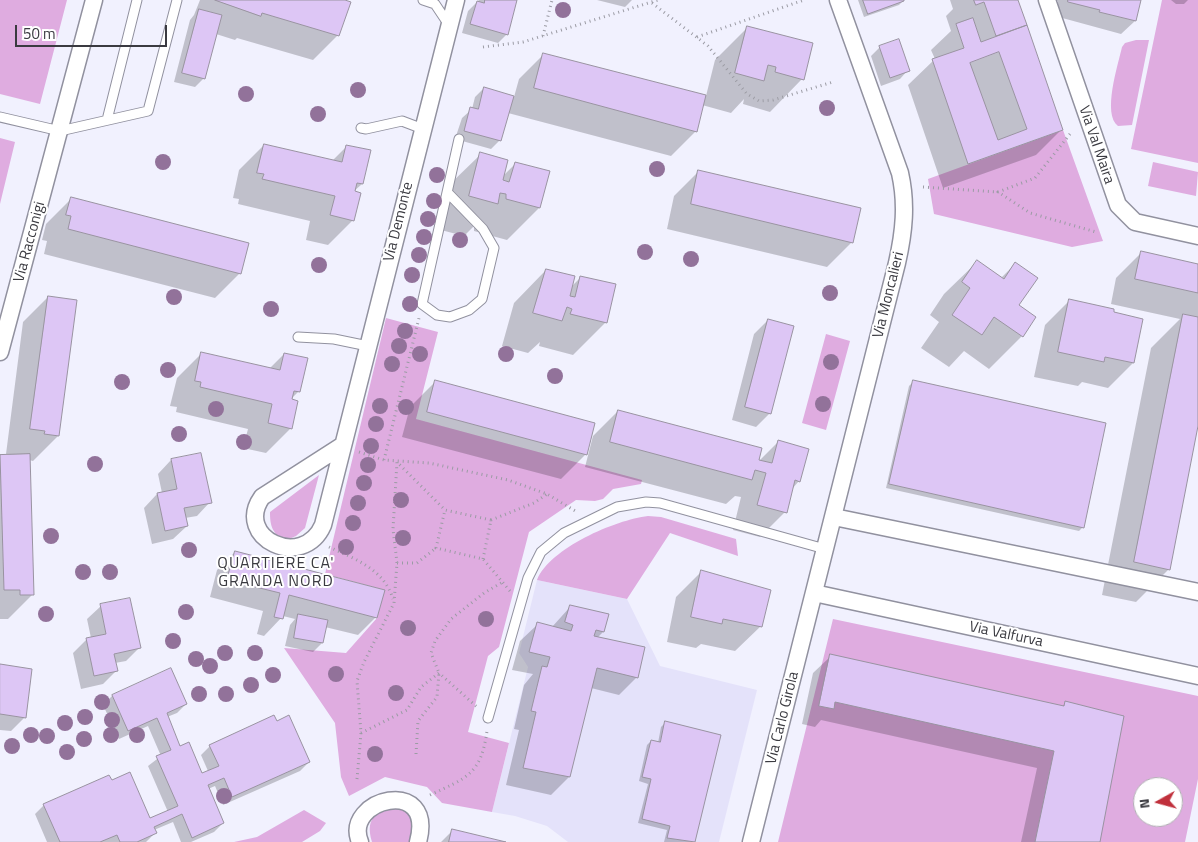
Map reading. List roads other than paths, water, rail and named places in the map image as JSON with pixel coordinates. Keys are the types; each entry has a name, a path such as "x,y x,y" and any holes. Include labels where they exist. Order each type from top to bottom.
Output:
{"street":[{"name":"Via Racconigi","path":"0,352 94,0"},
{"name":"Via Demonte","path":"343,445 266,493 257,507 256,521 260,532 270,544 292,547 312,539 323,525 456,0"},
{"name":"Via Moncalieri","path":"814,594 898,258 905,210 900,173 838,0"},
{"name":"Via Val Maira","path":"1048,0 1118,205 1135,222 1198,236"},
{"path":"834,516 1197,589"},
{"name":"Via Valfurva","path":"814,594 1198,676"},
{"name":"Via Carlo Girola","path":"751,842 814,594"},
{"path":"360,842 359,825 364,814 388,799 400,800 413,807 420,820 418,842"}],"lane":[{"path":"107,120 137,0"},
{"path":"0,117 60,131 148,111 177,0"},
{"path":"423,0 436,4 450,25"},
{"path":"361,128 402,121 423,129"},
{"path":"448,193 483,229 494,248 482,299 469,310 450,317 436,315 422,304 459,139"},
{"path":"298,337 334,339 368,346"},
{"path":"488,718 528,578 541,552 564,532 617,507 646,502 660,503 825,549"}],"district":[{"name":"QUARTIERE CA' GRANDA NORD","path":"276,573"}]}
